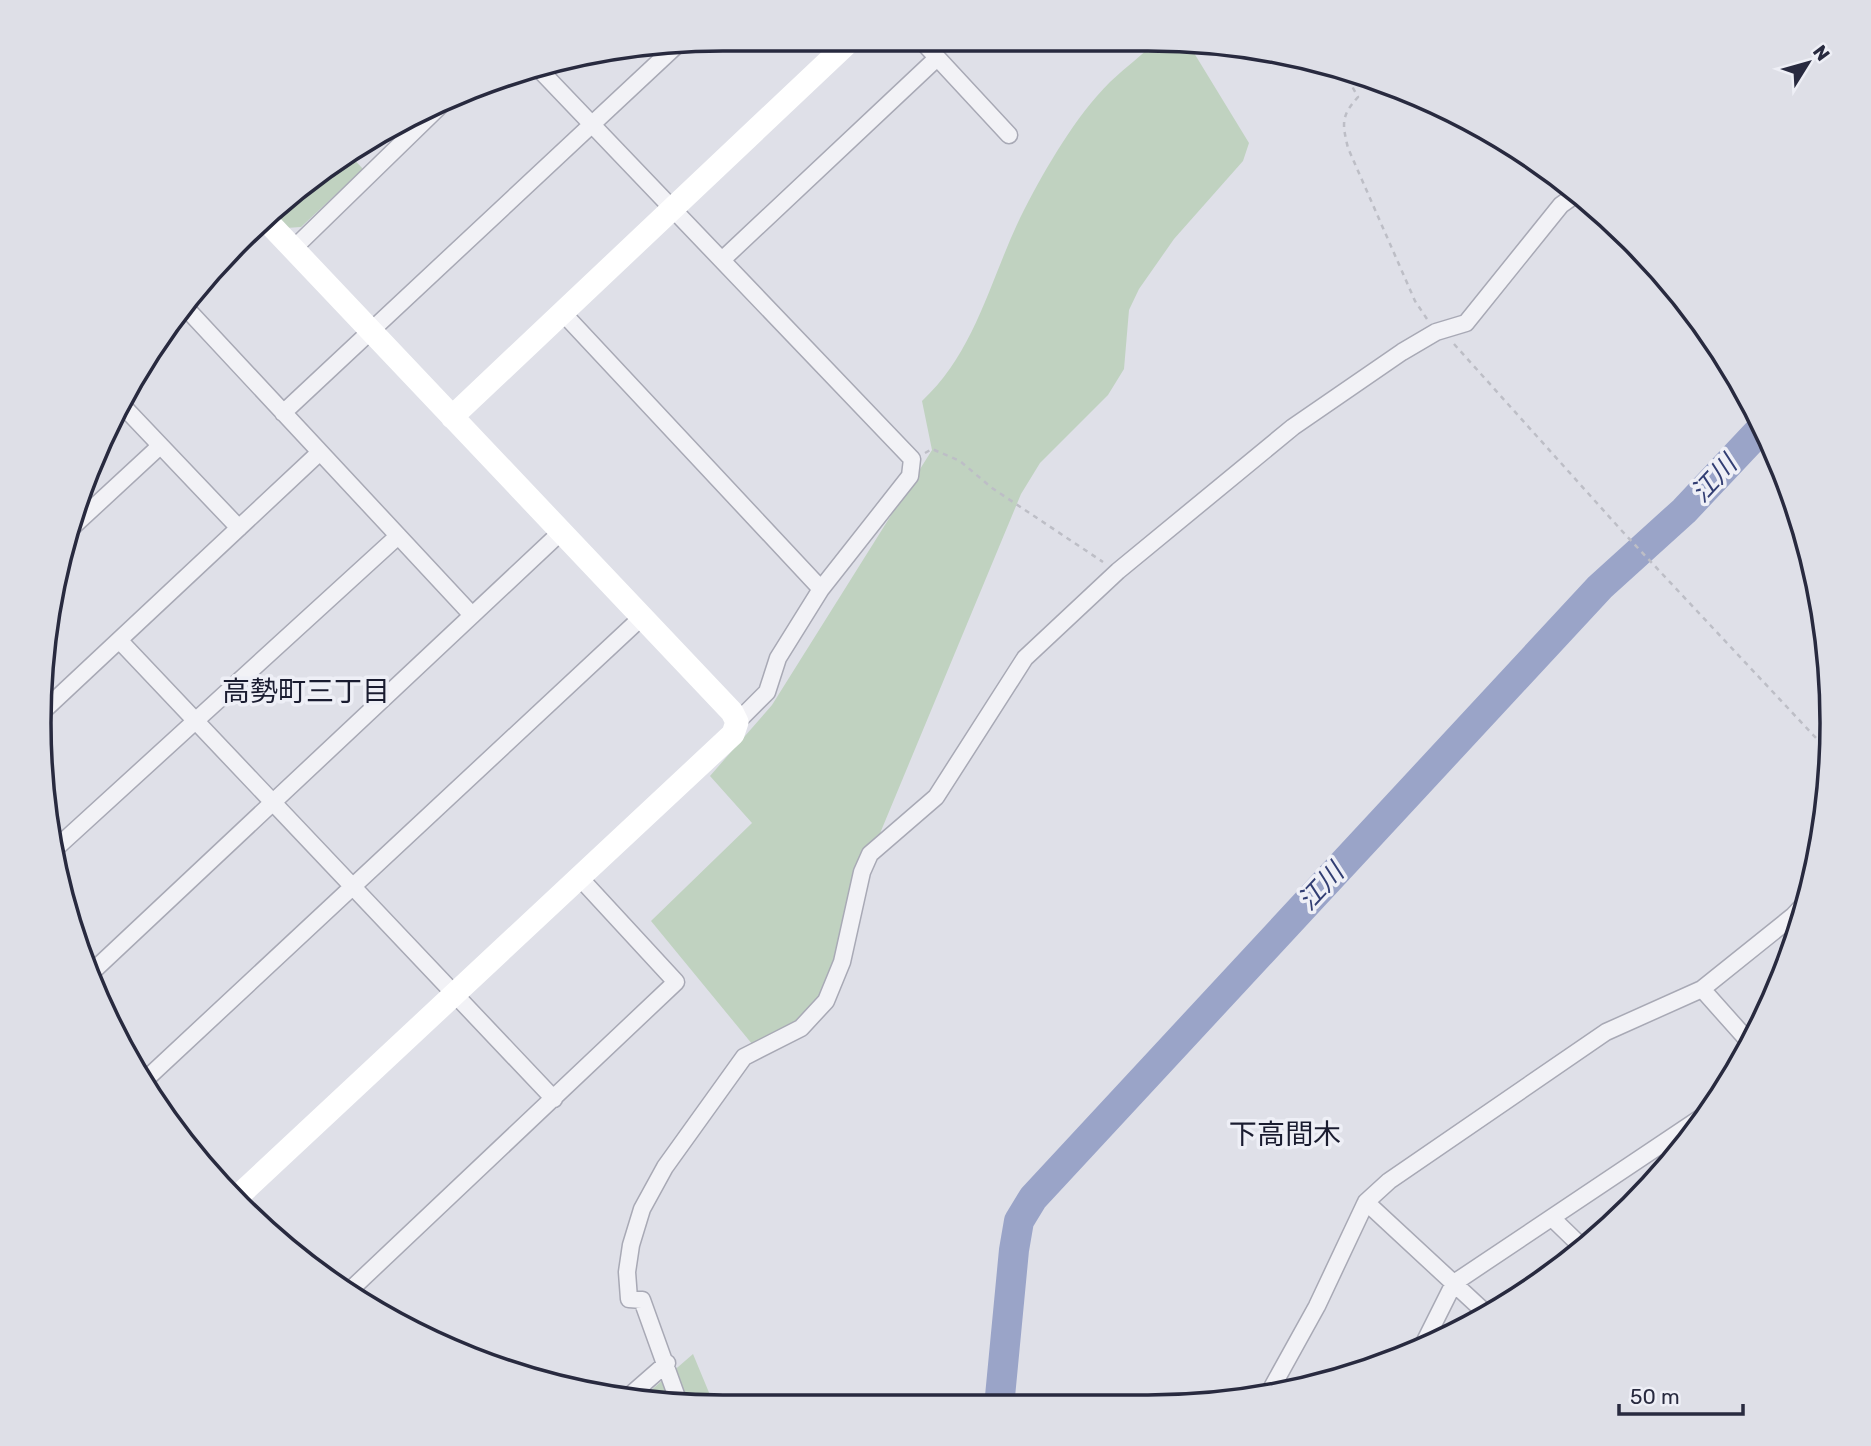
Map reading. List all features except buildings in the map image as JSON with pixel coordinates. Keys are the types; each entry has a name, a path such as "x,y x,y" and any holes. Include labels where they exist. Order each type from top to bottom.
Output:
{"street":[{"path":"452,417 839,51"},
{"path":"931,51 1009,135"},
{"path":"283,413 668,53"},
{"path":"722,260 937,58"},
{"path":"242,1192 733,734 737,722 767,692 778,658 821,589 910,476 912,459 545,75"},
{"path":"293,249 425,121"},
{"path":"676,1394 642,1300 629,1299 627,1272 642,1209 665,1167 744,1057 802,1028 825,1001 842,962 862,872 870,854 936,797 1025,658 1118,571 1293,427 1439,331 1466,323 1568,199"},
{"path":"272,226 732,712 737,722"},
{"path":"562,312 821,589"},
{"path":"191,313 472,615"},
{"path":"128,411 239,528"},
{"path":"83,518 160,446"},
{"path":"51,703 320,452"},
{"path":"97,967 561,532"},
{"path":"62,842 398,536"},
{"path":"151,1075 642,617"},
{"path":"119,640 554,1100"},
{"path":"355,1285 676,982 580,878"},
{"path":"1275,1383 1317,1307 1366,1202 1389,1181 1606,1032 1702,989 1791,917"},
{"path":"1702,989 1743,1035"},
{"path":"1429,1333 1454,1283 1683,1130"},
{"path":"1662,1144 1667,1149"},
{"path":"1366,1202 1479,1308"},
{"path":"1552,1217 1576,1241"},
{"path":"636,1389 667,1363"}],"path":[{"path":"1350,82 1358,97 1345,111 1343,127 1348,148 1415,301 1439,331 1628,537 1820,742"},
{"path":"912,459 932,449 946,453 1118,571"}],"green space":[{"path":"1145,51 1194,52 1249,143 1243,161 1174,239 1139,289 1129,310 1124,369 1108,395 1040,463 1021,494 881,831 826,1001 757,1050 651,921 752,823 710,776 772,705 932,450 922,401 941,381 970,335 1012,235 1052,159 1073,126 1110,82"},
{"path":"355,161 363,169 301,227 286,228 278,220 314,190"},
{"path":"693,1354 710,1395 679,1394 651,1391"}],"waterway":[{"name":"江川","path":"1000,1395 1014,1250 1019,1221 1033,1198 1600,587 1684,511 1755,435"}],"district":[{"name":"高勢町三丁目","path":"306,691"},
{"name":"下高間木","path":"1285,1134"}]}
